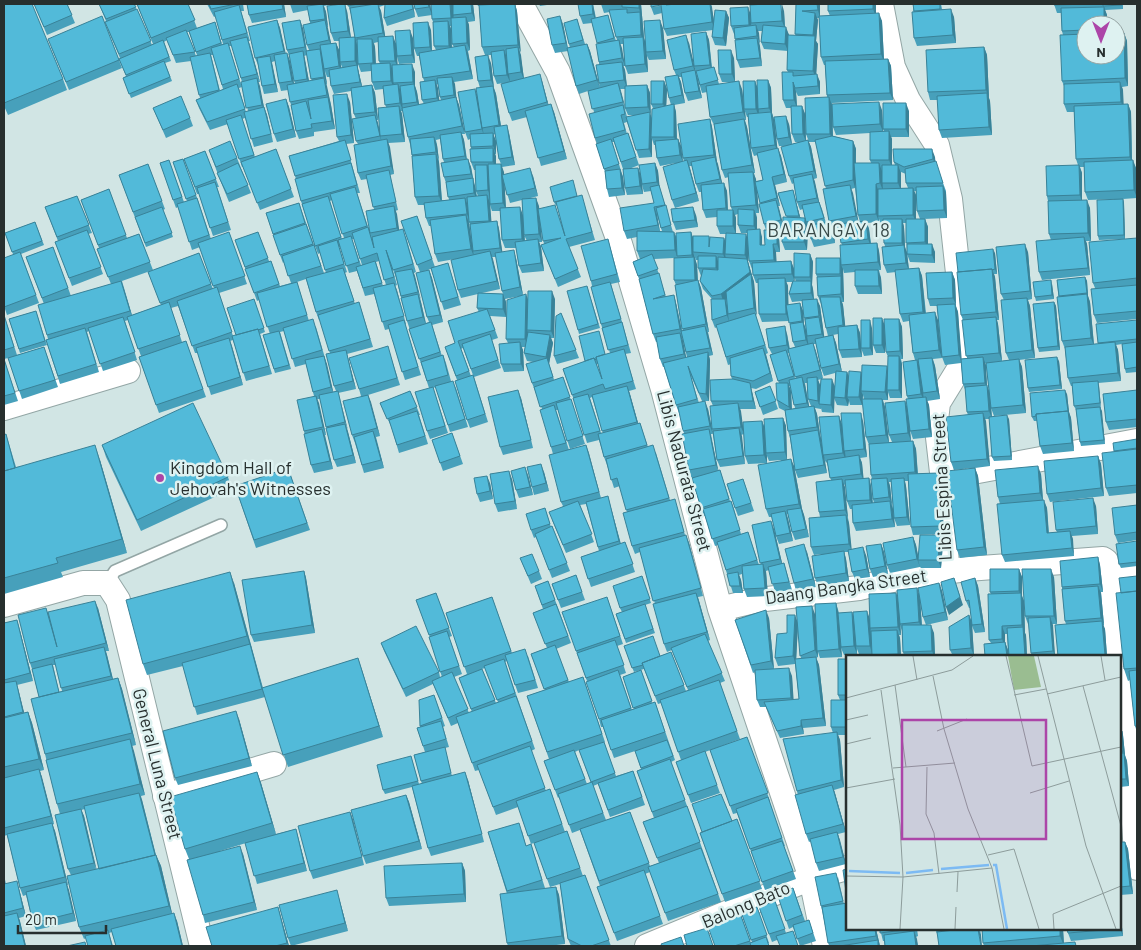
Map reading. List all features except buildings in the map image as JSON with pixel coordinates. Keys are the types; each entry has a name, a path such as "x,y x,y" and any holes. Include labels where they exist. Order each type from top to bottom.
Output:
{"street":[{"name":"Libis Nadurata Street","path":"521,4 558,72 620,244 663,389 720,609 812,878 825,946"},
{"name":"Libis Espina Street","path":"882,4 893,67 908,100 937,146 950,199 966,347 962,364 938,403 936,420 944,490 947,573"},
{"path":"4,408 128,371"},
{"path":"978,471 1137,440"},
{"name":"Daang Bangka Street","path":"720,609 758,600 859,588 905,577 947,573 988,566 1103,559 1106,561 1109,578"},
{"path":"1117,655 1109,578 1137,575"},
{"path":"4,605 83,583 107,583"},
{"name":"General Luna Street","path":"107,583 118,600 202,946"},
{"path":"1121,688 1132,794 1137,868"},
{"path":"165,796 274,764"},
{"name":"Balong Bato","path":"647,946 812,878 846,868"}],"lane":[{"path":"107,583 115,571 220,525"}],"place":[{"name":"Kingdom Hall of Jehovah's Witnesses","path":"160,478"}],"district":[{"name":"BARANGAY 18","path":"829,230"}]}
